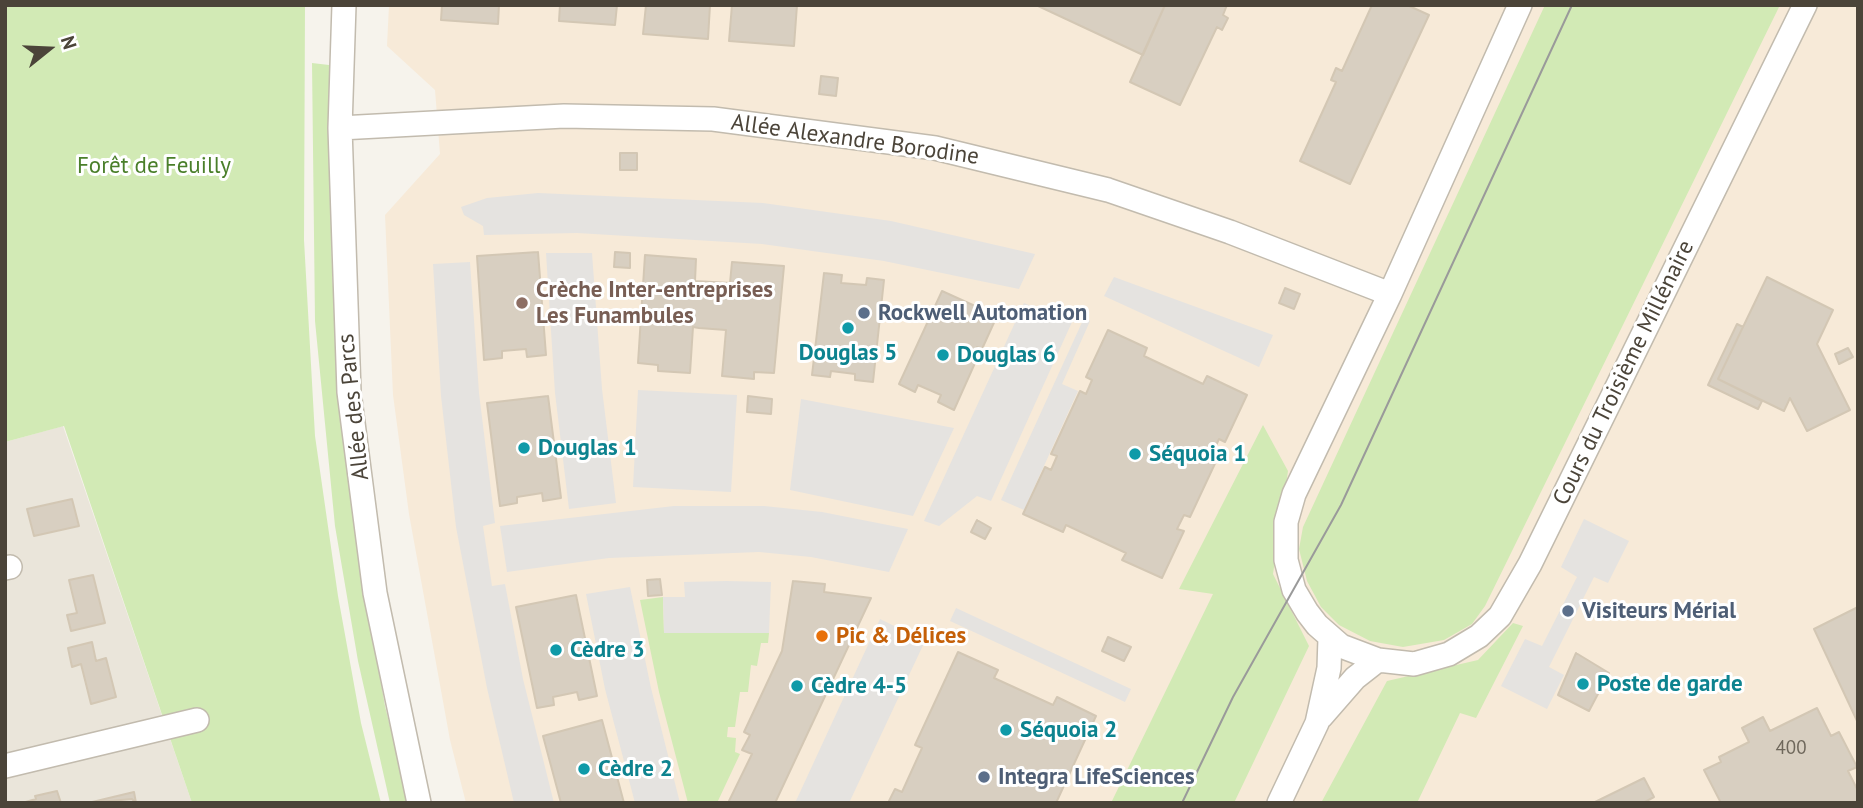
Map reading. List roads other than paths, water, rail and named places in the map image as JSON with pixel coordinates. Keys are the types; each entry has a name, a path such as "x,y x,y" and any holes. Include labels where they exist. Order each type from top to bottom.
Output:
{"street":[{"name":"Allée des Parcs","path":"345,5 340,128 349,392 375,593 419,803"},
{"name":"Cours du Troisième Millénaire","path":"1520,5 1390,294 1294,494 1286,522 1286,560 1294,590 1307,612 1331,638 1354,652 1378,660 1414,664 1449,654 1479,636 1500,616 1542,539 1805,5"},
{"name":"Allée Alexandre Borodine","path":"340,128 564,116 713,119 935,148 1108,190 1230,232 1390,294"},
{"path":"1279,803 1317,723 1329,668 1331,638"},
{"path":"1317,723 1355,678 1378,660"},
{"path":"5,766 197,720"}],"tram line":[{"path":"1182,803 1233,697 1341,505 1572,5"}],"place":[{"name":"Crèche Inter-entreprises Les Funambules","path":"522,303"},
{"name":"Rockwell Automation","path":"864,313"},
{"name":"Douglas 5","path":"848,328"},
{"name":"Douglas 6","path":"943,355"},
{"name":"Douglas 1","path":"524,448"},
{"name":"Séquoia 1","path":"1135,454"},
{"name":"Visiteurs Mérial","path":"1568,611"},
{"name":"Pic & Délices","path":"822,636"},
{"name":"Cèdre 3","path":"556,650"},
{"name":"Poste de garde","path":"1583,684"},
{"name":"Cèdre 4-5","path":"797,686"},
{"name":"Séquoia 2","path":"1006,730"},
{"name":"Cèdre 2","path":"584,769"},
{"name":"Integra LifeSciences","path":"984,777"}],"park label":[{"name":"Forêt de Feuilly","path":"154,166"}]}
